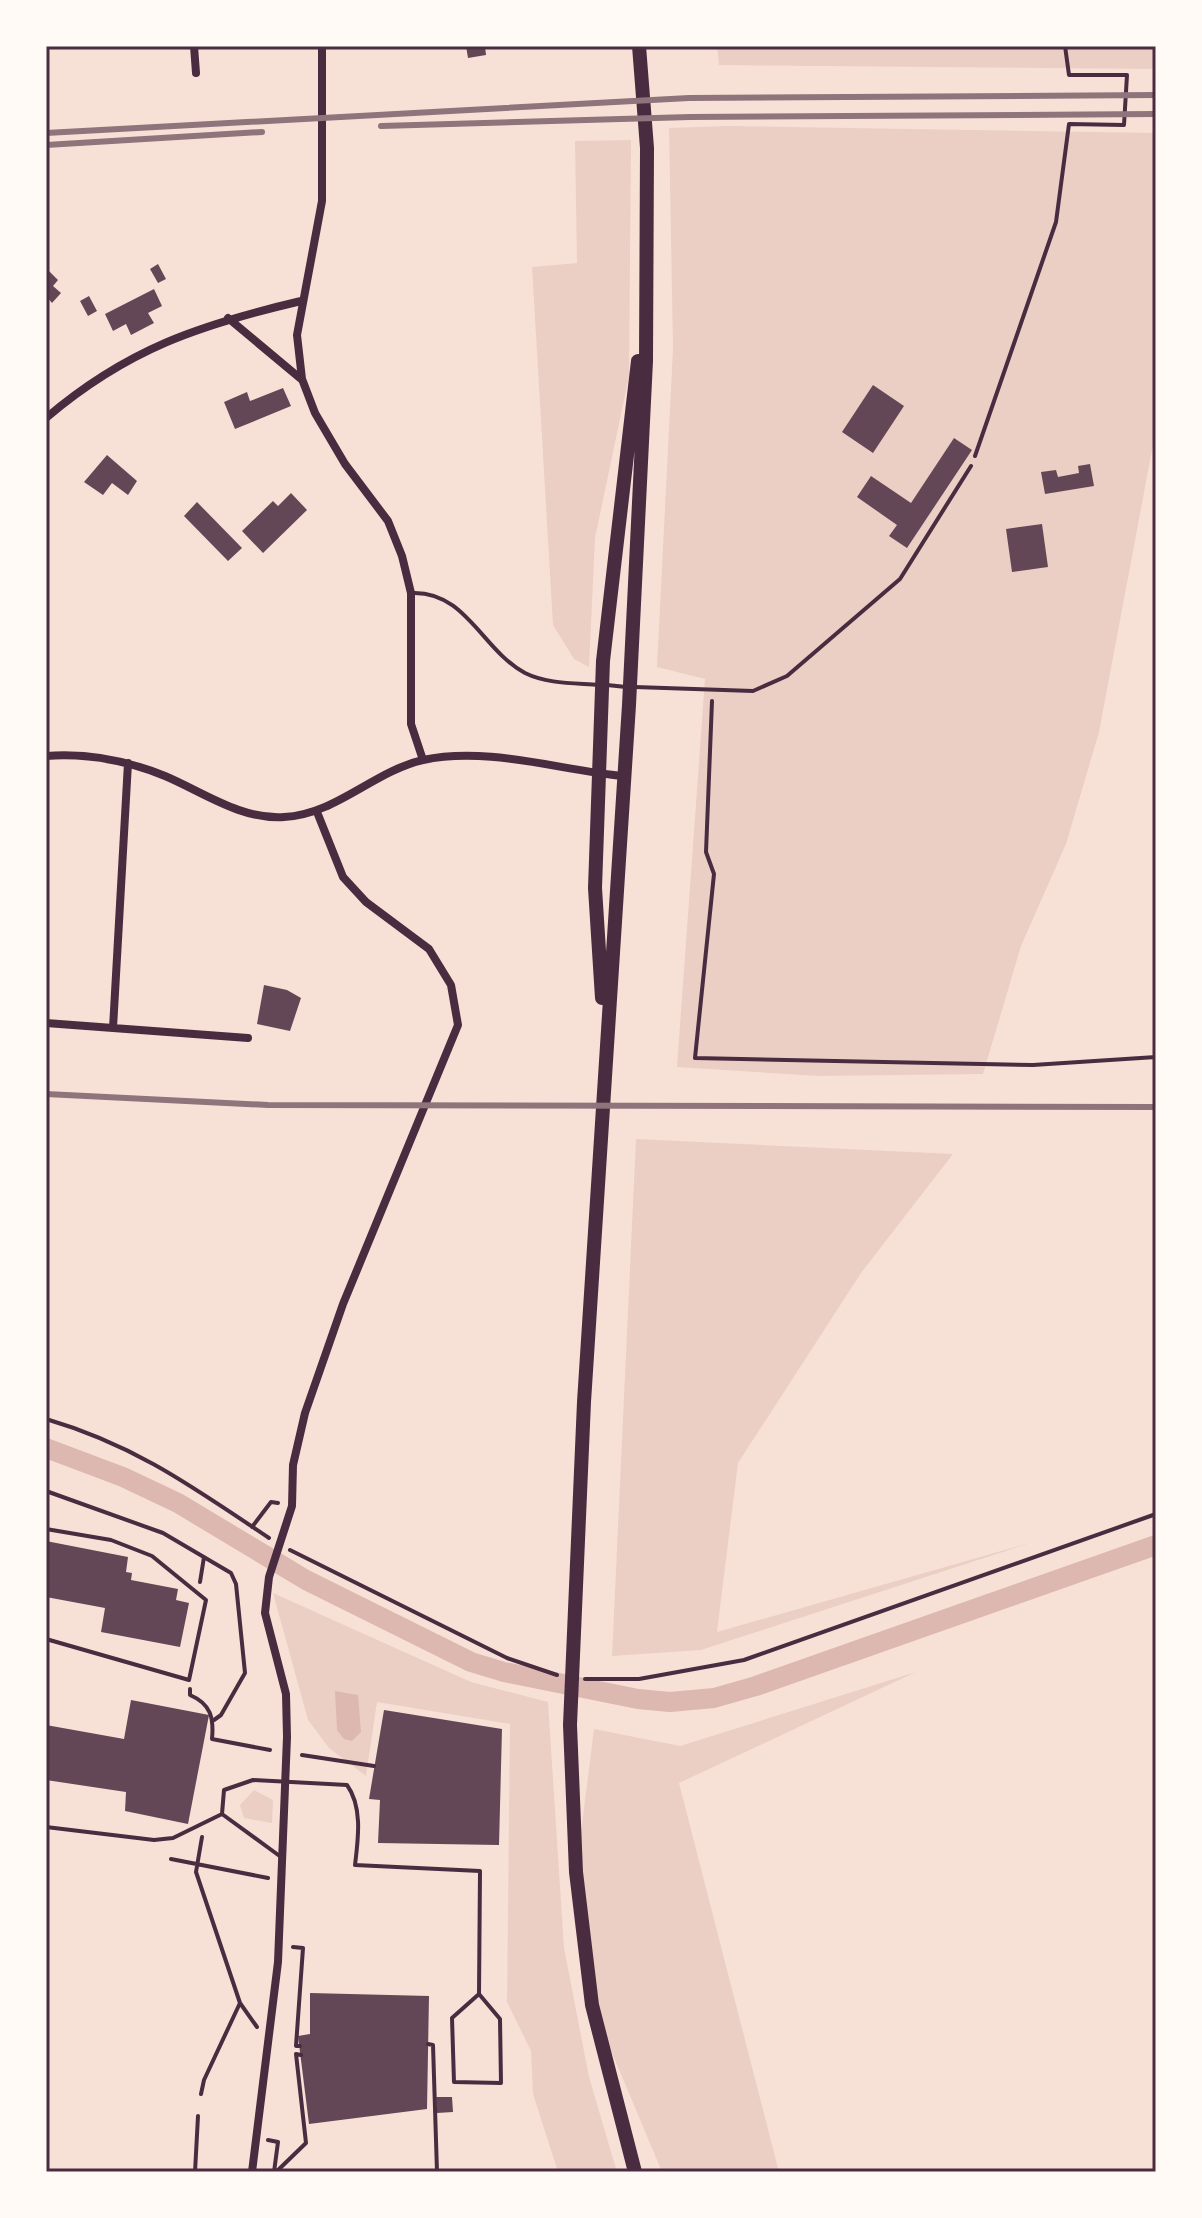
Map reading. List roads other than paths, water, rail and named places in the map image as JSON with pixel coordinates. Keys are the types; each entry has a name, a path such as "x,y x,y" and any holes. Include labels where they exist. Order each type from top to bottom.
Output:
{"main road":[{"path":"635,2172 592,2005 576,1872 570,1725 571,1656 629,705 646,361 647,148 639,46"},
{"path":"605,1066 595,888 596,774 603,661 647,262"}],"street":[{"path":"194,46 196,73"},
{"path":"322,46 322,201 297,335 302,379 315,413 345,464 388,521 402,556 411,593 411,724 423,760"},
{"path":"46,418 132,358 196,328 301,301"},
{"path":"228,318 302,379"},
{"path":"46,756 79,754 128,763 251,814 283,817 317,812 383,774 423,760 458,756 485,758 623,776"},
{"path":"113,1028 128,763"},
{"path":"252,2172 278,1962 283,1859 287,1714 265,1613 269,1577 292,1506 293,1465 305,1413 343,1304 458,1025 451,985 429,949 366,902 343,877 317,812"},
{"path":"46,1023 248,1038"}],"lane":[{"path":"411,593 447,598 504,659 527,674 566,682 753,691 787,676 900,579 971,466"},
{"path":"46,1529 111,1540 152,1556 206,1600 189,1680 46,1639"},
{"path":"222,1814 224,1790 253,1780 347,1785 353,1794 359,1832 355,1865 480,1871 479,1994 500,2019 501,2083 454,2082 452,2018 479,1994"},
{"path":"46,1827 154,1840 173,1838 222,1814"},
{"path":"222,1814 283,1859"}],"waterway":[{"path":"46,1448 123,1477 178,1503 306,1580 471,1662 504,1672 638,1699 670,1702 714,1698 756,1686 1156,1545"}],"railway":[{"path":"46,133 689,98 1156,95"},
{"path":"381,126 690,117 1156,114"},
{"path":"46,145 262,132"},
{"path":"46,1094 268,1105 1156,1107"}]}
